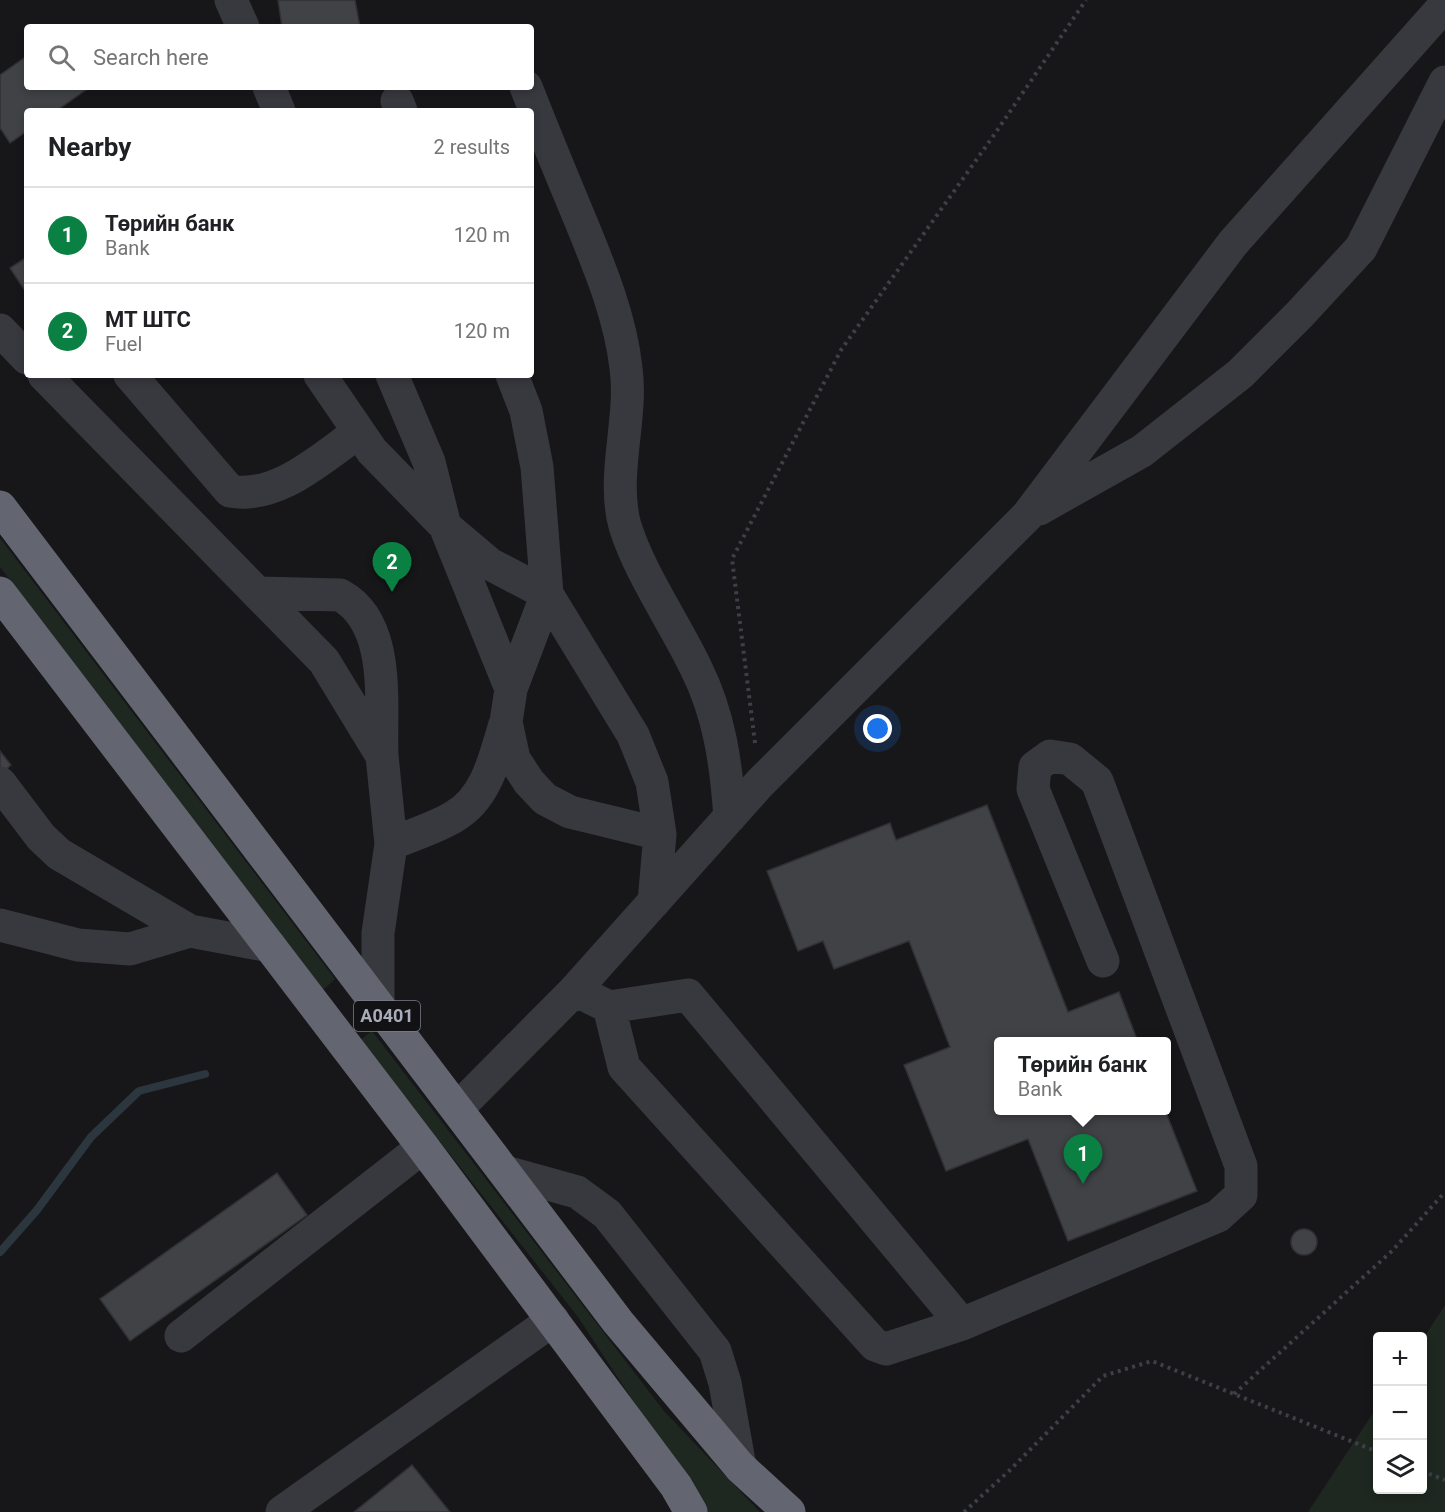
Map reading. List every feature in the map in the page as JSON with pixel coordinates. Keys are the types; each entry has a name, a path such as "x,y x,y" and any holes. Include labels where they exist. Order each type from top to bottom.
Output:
{"highway":[{"name":"A0401","path":"0,507 618,1322 740,1467 789,1512"},
{"name":"A0401","path":"0,593 423,1147 676,1486 691,1512"},
{"path":"321,1013 370,994"}],"lane":[{"path":"231,0 242,24"},
{"path":"457,1109 575,990 760,783 1027,516 1233,243 1445,5"},
{"path":"1027,516 1142,451 1239,374 1300,314 1361,248 1445,82"},
{"path":"270,90 278,108"},
{"path":"527,90 596,258 617,316 627,369 621,487 625,525 647,576 697,670 716,719 725,752 730,817"},
{"path":"0,330 24,355"},
{"path":"47,378 324,661 382,756"},
{"path":"133,378 230,491 243,493 263,491 297,474 359,432"},
{"path":"322,378 372,451 445,526 490,564 547,594 633,735 652,782 660,834 654,902"},
{"path":"393,378 429,462 445,526 511,689"},
{"path":"391,844 456,816 478,795 491,771 506,722 511,689 547,594 537,467 526,411 513,378"},
{"path":"258,593 340,595 351,601 369,623 378,649 382,756 391,844 370,994"},
{"path":"506,722 513,759 529,782 545,799 570,812 660,834"},
{"path":"609,1006 624,1067 875,1346 886,1349 962,1324 1218,1216 1241,1194 1241,1166 1097,781 1070,759 1050,756 1035,767 1034,789 1103,961"},
{"path":"0,783 41,837 59,854 190,931 270,946"},
{"path":"0,925 78,945 130,949 190,931"},
{"path":"575,990 609,1006 688,995 962,1324"},
{"path":"181,1336 423,1147"},
{"path":"505,1172 577,1192 607,1214 715,1351 725,1383 740,1467"},
{"path":"282,1512 553,1320"}],"path":[{"path":"760,783 732,559 841,350 994,135 1086,0"},
{"path":"1234,1394 1392,1251 1445,1192"},
{"path":"964,1512 1009,1471 1103,1376 1152,1361 1373,1450"},
{"path":"1427,1473 1445,1480"}],"shaded area":[{"path":"0,538 335,979 323,990 0,567"},
{"path":"372,1031 664,1411 760,1512 706,1512 578,1317 360,1040"},
{"path":"1445,1305 1445,1512 1308,1512 1373,1413 1373,1494 1427,1494 1427,1333"}],"building":[{"path":"278,0 355,0 359,24 282,24"},
{"path":"24,58 24,90 86,90 60,108 24,108 24,133 10,143 0,128 0,75"},
{"path":"24,259 24,289 10,268"},
{"path":"0,751 11,765 0,775"},
{"path":"987,805 1068,1012 1119,992 1136,1037 994,1037 994,1115 1167,1115 1197,1191 1068,1241 1028,1139 946,1171 904,1065 950,1047 909,941 834,969 823,941 798,951 767,871 890,823 896,840"},
{"path":"277,1173 307,1215 130,1341 100,1299"},
{"path":"1304,1229 1313,1233 1317,1242 1313,1251 1304,1255 1295,1251 1291,1242 1295,1233"},
{"path":"412,1465 450,1512 354,1512"}],"waterway":[{"path":"0,1252 37,1210 91,1137 139,1091 205,1074"}],"place":[{"name":"МТ ШТС","path":"392,592"},
{"name":"Төрийн банк","path":"1083,1184"}]}
